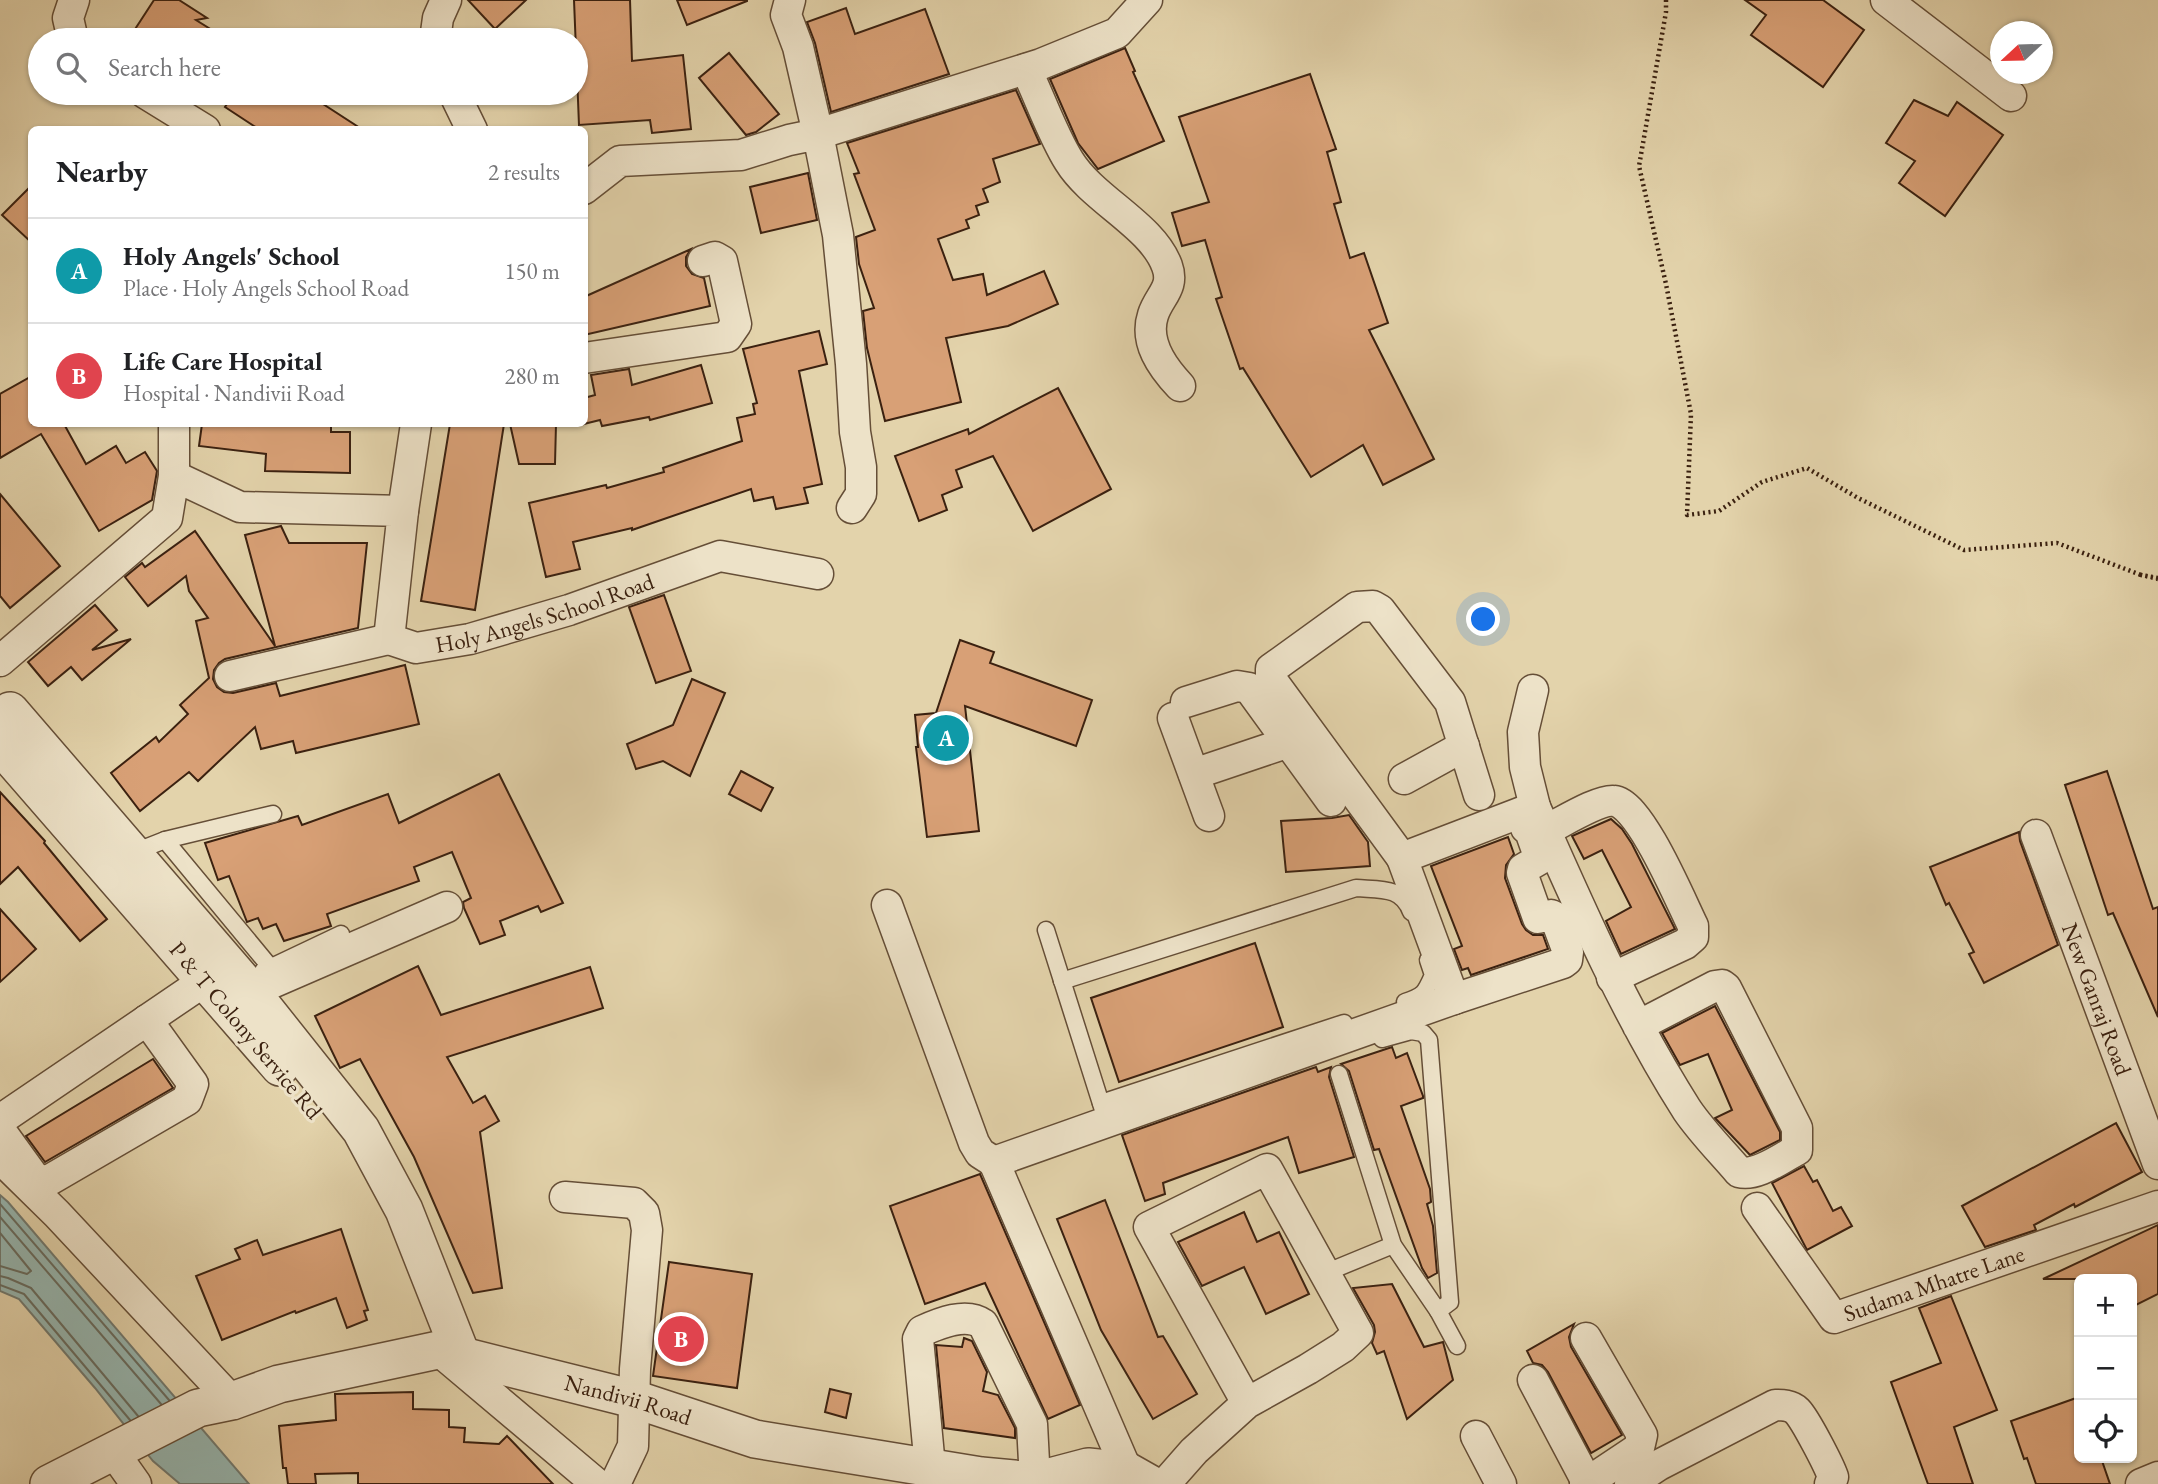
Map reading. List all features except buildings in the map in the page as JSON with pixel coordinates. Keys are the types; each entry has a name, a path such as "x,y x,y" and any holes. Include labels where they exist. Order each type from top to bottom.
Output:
{"street":[{"path":"70,28 68,18 74,0"},
{"path":"437,28 446,0"},
{"path":"790,0 786,15 798,47 838,235 855,432 862,467 861,494 852,508"},
{"path":"588,186 620,161 741,155 818,134 1026,69 1117,33 1147,0"},
{"path":"1886,0 2011,96"},
{"path":"1026,69 1069,161 1105,201 1141,230 1158,248 1167,266 1170,281 1167,292 1153,313 1153,346 1162,367 1180,386"},
{"path":"164,105 199,126"},
{"path":"460,105 470,126"},
{"path":"588,357 727,337 736,324 722,261 715,257 703,261"},
{"path":"0,661 167,518 174,476 174,427"},
{"path":"230,676 389,639 416,427"},
{"path":"174,476 240,507 403,511"},
{"name":"Holy Angels School Road","path":"389,639 416,648 470,639 569,610 720,556 818,575"},
{"path":"1331,801 1269,672 1357,607 1373,606 1380,610 1450,702 1479,795"},
{"path":"1209,816 1194,774 1180,710 1244,686 1300,738 1404,864 1454,999"},
{"path":"1533,690 1523,732 1525,767 1540,819 1612,978 1638,1027 1689,1112 1739,1172 1754,1172 1797,1150 1797,1128 1726,988 1715,985 1638,1027"},
{"path":"4,735 148,846 238,983"},
{"name":"P & T Colony Service Rd","path":"4,735 238,983 272,1057 350,1156 376,1202 450,1353"},
{"path":"1194,774 1300,738"},
{"path":"1404,779 1465,746"},
{"path":"1404,864 1540,819 1614,800 1624,804 1642,824 1693,926 1693,937 1685,944 1612,978"},
{"path":"994,1162 1104,1113 1567,960 1568,952 1555,916 1538,918 1522,873 1523,869 1540,859 1530,831 1525,827 1404,864"},
{"name":"New Ganraj Road","path":"2036,835 2158,1164"},
{"path":"887,905 974,1143 980,1153 994,1162 1139,1478"},
{"path":"0,1119 147,1020 238,983 447,907"},
{"path":"0,1130 34,1177 46,1182 187,1100 193,1084 147,1020"},
{"path":"0,1158 57,1214 215,1404"},
{"path":"1165,1484 1194,1451 1247,1403 1343,1347 1358,1333 1267,1169 1149,1227 1247,1403"},
{"path":"565,1197 634,1203 645,1213 647,1230 635,1369 633,1446 615,1484"},
{"name":"Sudama Mhatre Lane","path":"1758,1208 1834,1318 2158,1206"},
{"path":"930,1467 918,1339 922,1331 967,1317 983,1325 1032,1424 1035,1481"},
{"path":"1533,1380 1586,1483 1639,1448 1642,1435 1586,1338"},
{"path":"450,1353 597,1484"},
{"name":"Nandivii Road","path":"49,1484 114,1449 215,1404 279,1384 450,1353 635,1399 755,1439 930,1467 980,1480 1035,1481 1088,1467 1139,1478"},
{"path":"1630,1484 1664,1475 1775,1405 1786,1405 1796,1411 1829,1466 1833,1477 1830,1484"},
{"path":"1476,1436 1501,1484"},
{"path":"114,1449 136,1484"},
{"path":"2141,1484 2158,1477"}],"lane":[{"path":"148,846 273,814"},
{"path":"1046,930 1062,981 1104,1113 1421,997 1433,975 1407,902 1399,894 1356,888 1062,981"},
{"path":"238,983 341,934"},
{"path":"1382,1039 1411,1031 1423,1033 1429,1040 1450,1302 1438,1311"},
{"path":"1339,1074 1393,1245 1438,1311 1457,1346"},
{"path":"1325,1273 1393,1245"}],"path":[{"path":"1666,0 1639,166 1666,284 1691,414 1686,515 1719,511 1762,482 1807,468 1858,499 1964,550 2057,543 2158,579"}],"water":[{"path":"0,1195 249,1484 180,1484 153,1461 19,1299 0,1291"}],"place":[{"name":"Holy Angels' School","path":"946,738"},
{"name":"Life Care Hospital","path":"681,1339"}]}
